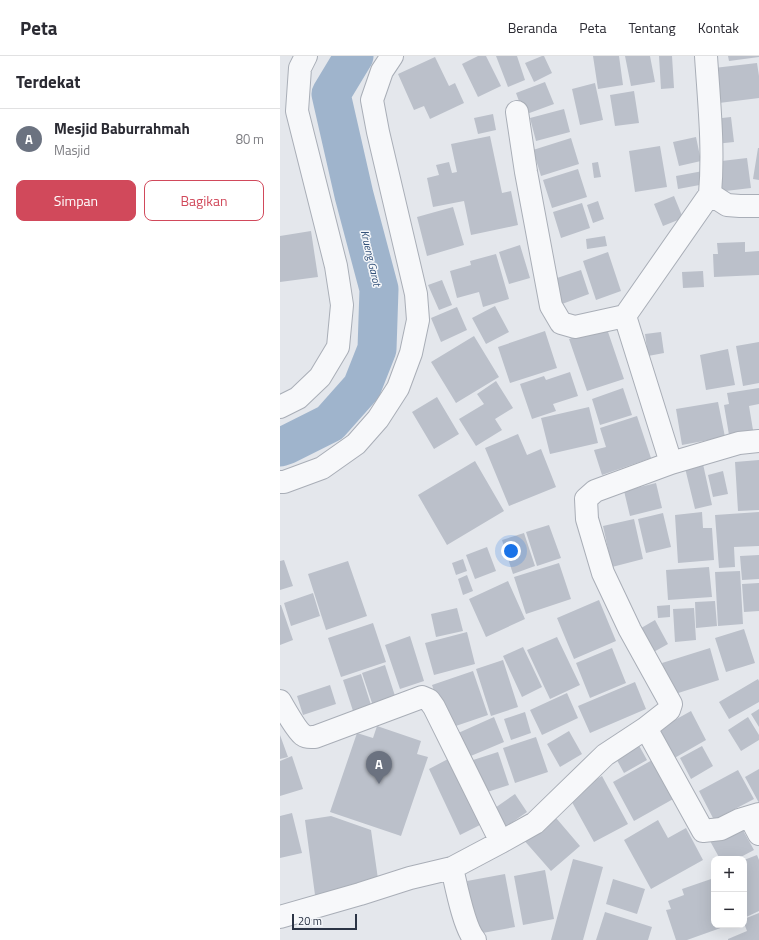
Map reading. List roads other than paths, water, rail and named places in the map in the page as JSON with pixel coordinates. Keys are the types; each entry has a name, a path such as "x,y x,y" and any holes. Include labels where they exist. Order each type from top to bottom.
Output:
{"street":[{"path":"280,407 298,398 320,377 338,347 342,305 336,266 297,111 300,68 306,56"},
{"path":"280,482 284,482 322,468 356,444 378,419 398,388 411,353 418,320 416,294 378,132 372,100 382,71 392,56"},
{"path":"516,112 551,306 561,323 575,327 625,316 710,194 710,118 706,56"},
{"path":"710,194 727,205 759,206"},
{"path":"625,316 670,463"},
{"path":"280,917 410,878 452,868 501,842 535,823 605,755 670,710 671,704 630,630 603,573 587,519 586,499 595,491 670,463 739,443 759,441"},
{"path":"280,701 302,734 308,738 315,737 422,697 429,700 434,707 501,842"},
{"path":"646,728 704,831 720,829 739,820 756,821"},
{"path":"452,868 466,922 472,937 475,940"}],"waterway":[{"name":"Krueng Garot","path":"280,447 330,423 362,387 377,349 379,289 354,195 331,94 354,56"}],"place":[{"name":"Mesjid Baburrahmah","path":"379,784"}]}
